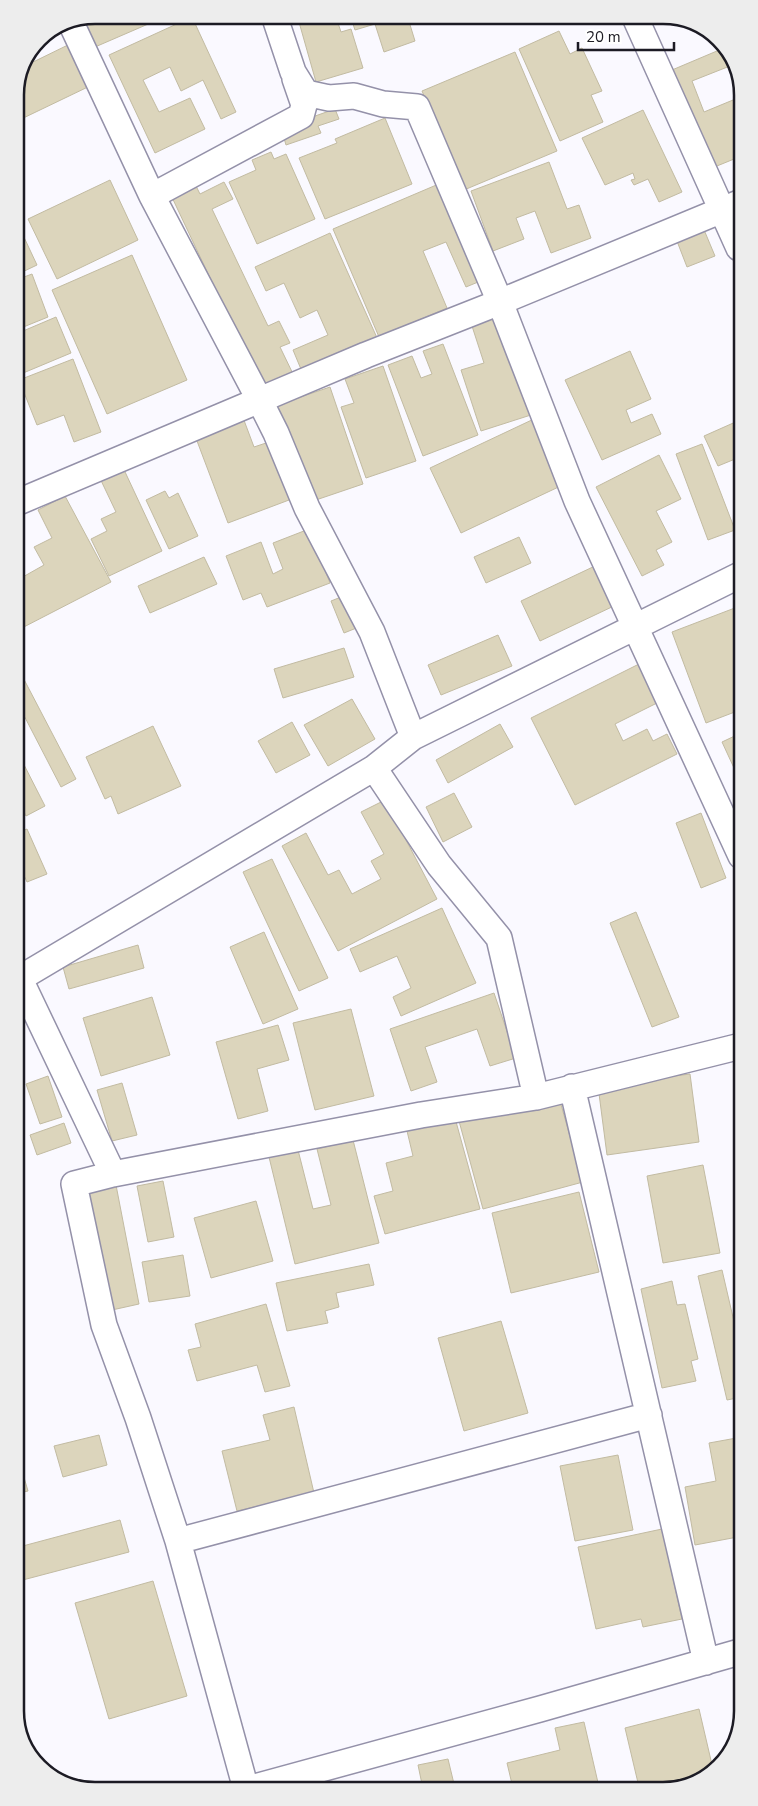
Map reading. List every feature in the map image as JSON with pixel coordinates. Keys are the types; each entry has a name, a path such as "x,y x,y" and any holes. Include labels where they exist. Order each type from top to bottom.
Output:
{"street":[{"path":"152,196 301,116 304,105 277,24"},
{"path":"639,24 731,207 734,222"},
{"path":"74,27 152,196 260,401 307,508 372,632 413,737"},
{"path":"293,72 306,93 329,98 354,96 383,104 417,108 500,302 577,501 734,840"},
{"path":"24,500 366,355 731,207"},
{"path":"24,973 374,768 413,737 734,578"},
{"path":"374,768 439,865 499,938 536,1097"},
{"path":"24,989 113,1174"},
{"path":"243,1782 178,1541 138,1418 104,1324 74,1184 113,1174 421,1115 536,1097 734,1048"},
{"path":"572,1087 706,1662"},
{"path":"178,1541 649,1415"},
{"path":"270,1782 734,1654"}],"building":[{"path":"148,24 95,47 85,25"},
{"path":"177,24 195,24 236,112 221,119 203,80 181,91 170,67 143,80 159,112 190,98 205,129 155,153 109,55"},
{"path":"300,24 338,24 341,32 351,29 363,68 316,82"},
{"path":"353,24 375,24 355,30"},
{"path":"375,24 410,24 415,41 384,52"},
{"path":"559,31 570,54 582,48 602,91 591,95 603,122 560,141 519,49"},
{"path":"72,43 92,85 24,118 25,81 32,63"},
{"path":"719,50 722,55 728,67 692,81 704,112 733,100 734,159 712,168 672,70"},
{"path":"515,52 557,151 464,190 422,91"},
{"path":"335,109 339,119 318,126 321,133 286,145 281,128"},
{"path":"643,110 682,192 659,202 648,179 634,185 631,180 635,179 633,173 605,185 582,138"},
{"path":"385,118 412,184 325,219 299,158 337,143 335,139"},
{"path":"271,152 274,159 286,154 315,219 257,244 229,182 256,170 252,160"},
{"path":"549,162 567,209 579,205 591,238 551,253 535,211 516,218 524,239 493,251 471,191"},
{"path":"110,180 138,240 57,279 28,219"},
{"path":"193,180 200,194 224,182 233,199 212,209 268,326 279,321 290,343 280,347 295,378 264,392 169,191"},
{"path":"441,183 483,280 466,287 446,242 423,251 447,308 379,337 333,229"},
{"path":"702,225 715,256 687,267 675,236"},
{"path":"330,233 378,340 303,374 293,350 328,335 317,310 300,318 284,283 266,291 255,267"},
{"path":"24,237 37,265 24,271"},
{"path":"132,255 187,380 107,414 52,290"},
{"path":"32,274 48,317 24,327 24,277"},
{"path":"501,314 534,414 481,431 461,370 484,363 471,323"},
{"path":"56,317 71,353 24,373 24,331"},
{"path":"443,344 478,435 423,456 388,365 412,356 421,378 432,374 423,351"},
{"path":"630,351 651,399 626,410 631,423 652,414 661,434 602,460 565,380"},
{"path":"73,359 101,432 74,442 64,415 37,425 24,392 24,378"},
{"path":"383,366 416,461 366,478 341,407 354,403 345,379"},
{"path":"330,387 363,484 307,503 274,406"},
{"path":"242,415 254,447 275,440 297,497 228,523 194,433"},
{"path":"536,418 567,483 461,533 430,468"},
{"path":"734,423 734,459 718,466 704,436"},
{"path":"702,444 734,530 708,540 676,454"},
{"path":"659,455 681,499 656,511 672,542 656,550 664,565 642,576 596,487"},
{"path":"119,459 162,551 109,576 91,539 107,531 101,519 116,512 96,470"},
{"path":"165,491 169,498 178,493 198,536 169,549 146,500"},
{"path":"65,496 111,582 24,627 24,576 44,565 34,547 52,538 38,510"},
{"path":"309,529 330,583 267,607 261,593 243,600 226,556 261,542 273,574 283,569 273,543"},
{"path":"519,537 531,563 486,583 474,557"},
{"path":"204,557 217,584 150,613 138,586"},
{"path":"597,565 616,605 540,641 521,601"},
{"path":"346,595 359,627 344,633 331,601"},
{"path":"734,608 734,712 706,723 672,632"},
{"path":"498,635 512,666 441,695 428,665"},
{"path":"344,648 354,677 283,698 274,669"},
{"path":"639,664 659,702 615,724 623,741 647,729 653,741 667,734 677,754 575,805 531,718"},
{"path":"24,679 76,779 61,787 24,716"},
{"path":"352,699 375,739 328,766 304,725"},
{"path":"292,722 310,755 276,773 258,741"},
{"path":"500,724 513,747 448,783 436,760"},
{"path":"153,726 181,786 118,814 111,796 105,799 86,757"},
{"path":"734,736 734,768 722,742"},
{"path":"24,765 45,806 26,816 24,812"},
{"path":"454,793 472,827 443,842 426,807"},
{"path":"385,800 437,899 338,951 282,846 306,833 328,875 339,870 352,894 381,879 371,861 384,854 361,812"},
{"path":"701,813 726,878 701,888 676,823"},
{"path":"27,829 47,874 27,882 24,875 24,830"},
{"path":"272,859 328,978 299,991 243,872"},
{"path":"442,908 476,983 401,1016 393,997 411,988 397,956 360,972 350,949"},
{"path":"636,912 679,1017 652,1027 610,923"},
{"path":"264,932 298,1009 263,1024 230,947"},
{"path":"138,945 144,968 69,989 63,967"},
{"path":"494,993 516,1058 490,1066 477,1029 425,1047 437,1082 411,1091 390,1029"},
{"path":"152,997 170,1055 101,1076 83,1018"},
{"path":"351,1009 374,1096 315,1110 293,1023"},
{"path":"278,1025 289,1060 257,1069 268,1111 238,1119 216,1042"},
{"path":"690,1074 699,1142 607,1155 598,1086"},
{"path":"48,1076 62,1117 40,1124 26,1084"},
{"path":"122,1083 137,1135 112,1141 97,1090"},
{"path":"558,1094 583,1182 483,1209 459,1121"},
{"path":"455,1118 480,1209 385,1234 374,1196 393,1191 386,1163 413,1156 407,1131"},
{"path":"64,1123 71,1143 37,1155 30,1135"},
{"path":"353,1140 379,1243 295,1264 269,1157 298,1150 313,1209 331,1205 317,1149"},
{"path":"703,1165 720,1253 663,1263 647,1176"},
{"path":"163,1181 174,1237 148,1242 137,1186"},
{"path":"116,1185 139,1304 112,1310 88,1191"},
{"path":"579,1192 599,1272 511,1293 492,1213"},
{"path":"256,1201 273,1261 211,1278 194,1218"},
{"path":"183,1255 190,1296 149,1302 142,1262"},
{"path":"369,1264 374,1285 336,1293 339,1307 325,1311 328,1323 287,1331 276,1283"},
{"path":"722,1270 734,1322 734,1399 727,1400 698,1276"},
{"path":"672,1281 677,1305 685,1304 698,1359 691,1361 696,1381 662,1388 641,1289"},
{"path":"266,1304 290,1386 265,1392 257,1365 197,1381 188,1350 201,1347 195,1324"},
{"path":"501,1321 528,1413 464,1431 438,1338"},
{"path":"294,1407 314,1493 237,1511 222,1451 270,1440 263,1415"},
{"path":"99,1435 107,1465 63,1477 54,1446"},
{"path":"734,1438 734,1538 695,1545 685,1487 716,1481 709,1443"},
{"path":"618,1455 633,1530 575,1541 560,1466"},
{"path":"24,1477 28,1491 24,1492"},
{"path":"120,1520 129,1552 24,1580 24,1546"},
{"path":"662,1529 682,1619 643,1627 641,1619 596,1629 578,1547"},
{"path":"153,1581 187,1696 109,1719 75,1603"},
{"path":"699,1709 711,1763 699,1773 672,1782 638,1782 625,1728"},
{"path":"584,1722 598,1782 512,1782 507,1763 560,1750 555,1728"},
{"path":"448,1759 454,1782 422,1782 418,1765"}]}
